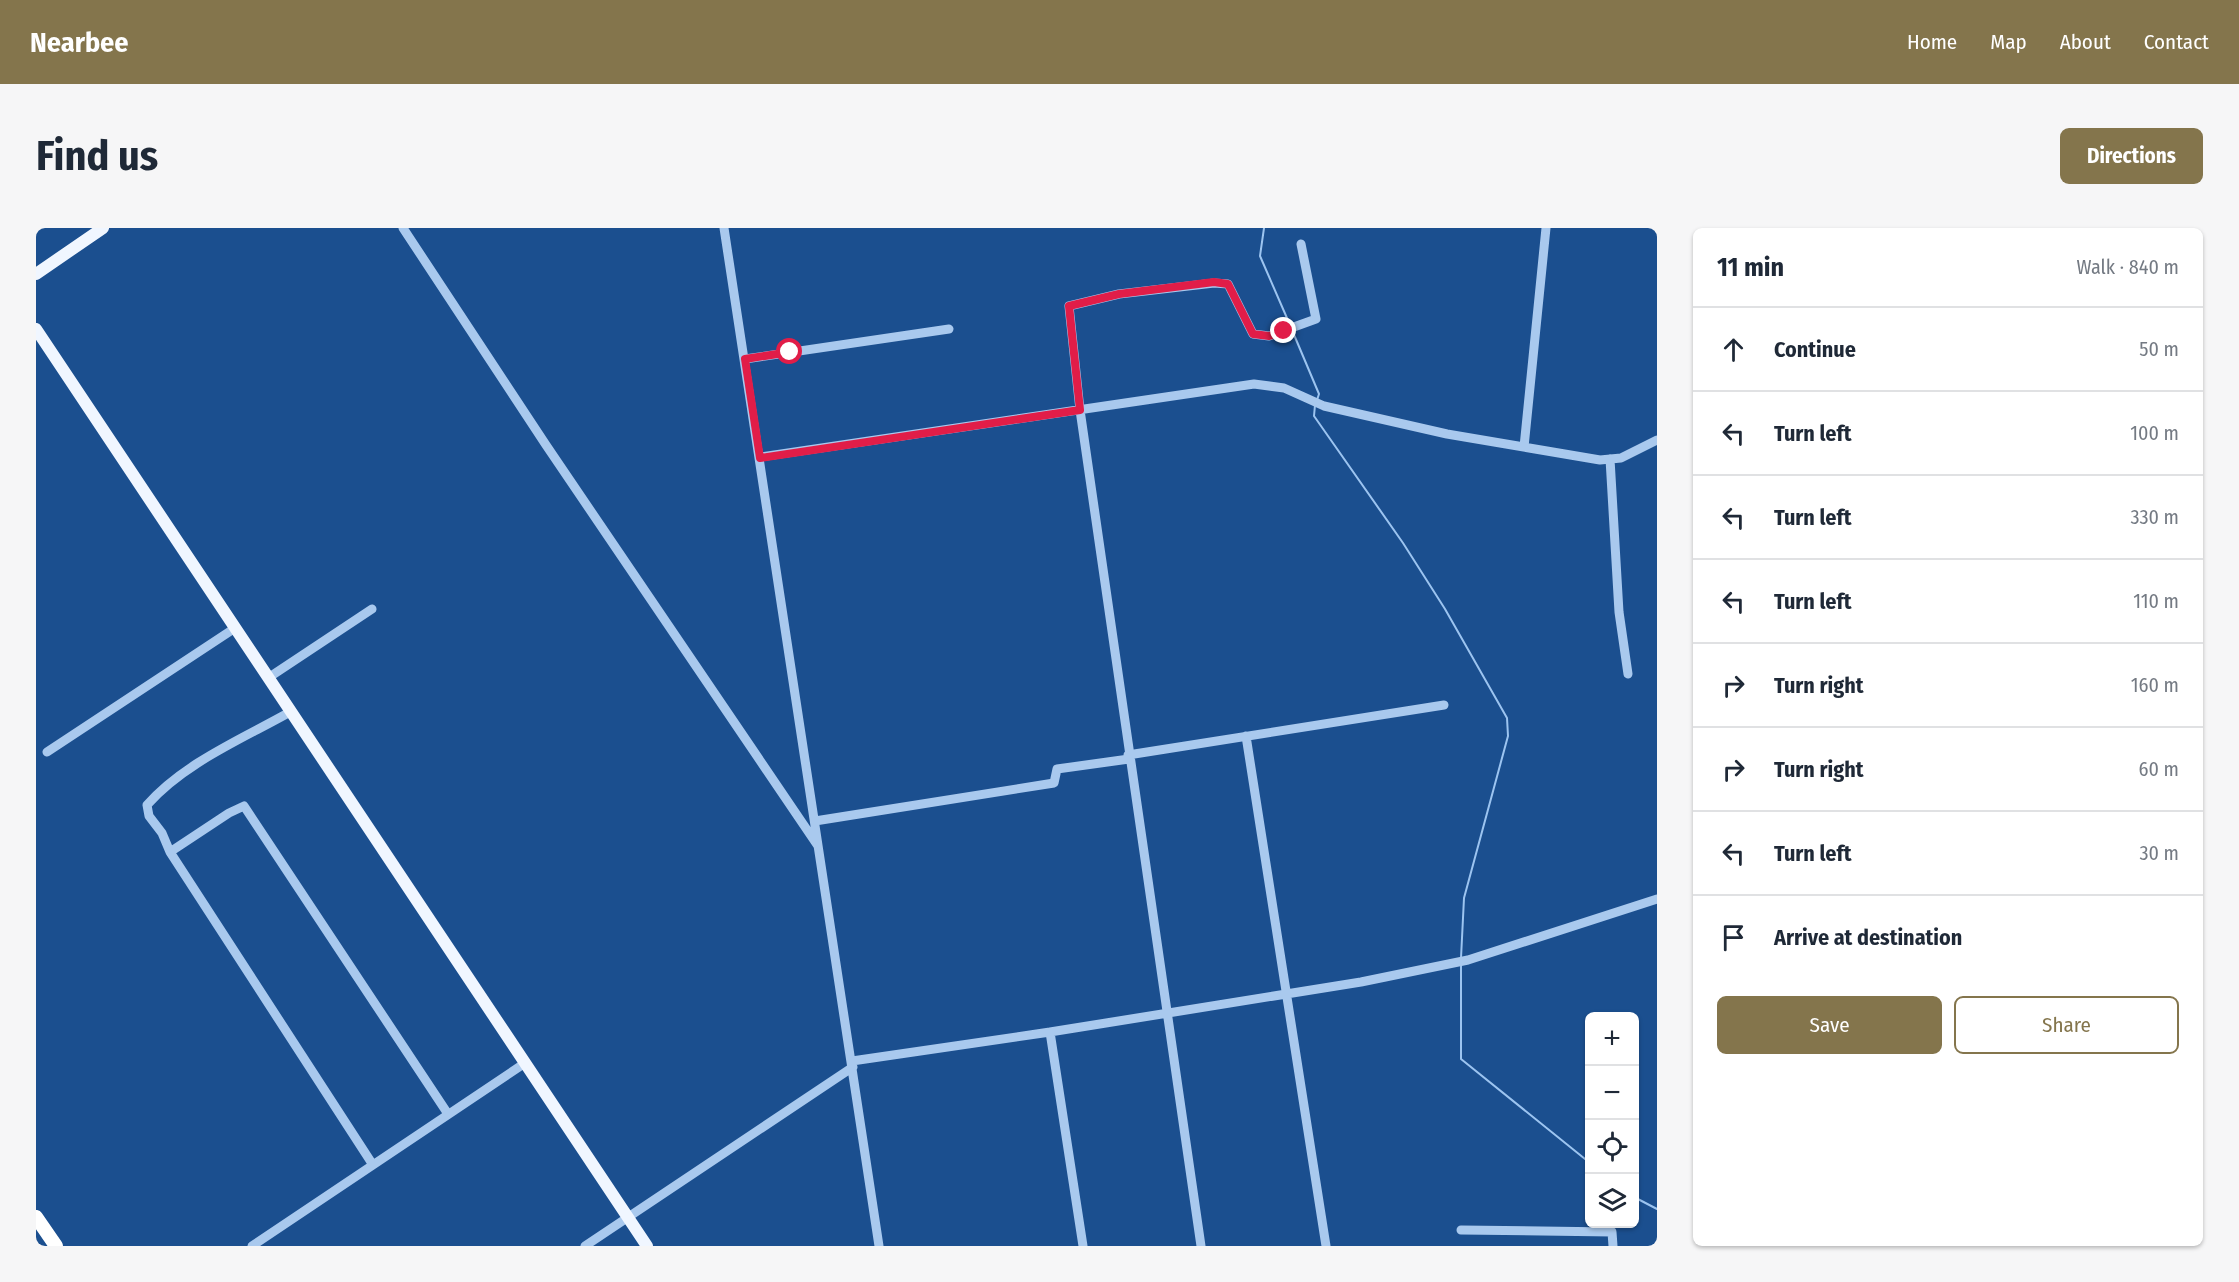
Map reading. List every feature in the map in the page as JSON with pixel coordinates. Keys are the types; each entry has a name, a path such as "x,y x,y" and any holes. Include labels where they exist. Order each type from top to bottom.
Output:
{"highway":[{"path":"36,1216 56,1246"}],"main road":[{"path":"36,274 103,228"},
{"path":"36,329 647,1246"}],"street":[{"path":"403,228 546,445 819,848"},
{"path":"724,228 879,1246"},
{"path":"1524,447 1546,228"},
{"path":"1201,1246 1080,410 1069,306 1119,294 1214,282 1228,284 1253,334 1269,336 1316,320 1302,244"},
{"path":"745,359 949,329"},
{"path":"760,458 1254,384 1284,388 1323,406 1447,434 1600,460 1621,458 1657,440"},
{"path":"1610,459 1619,612 1628,674"},
{"path":"268,678 372,609"},
{"path":"47,753 235,628"},
{"path":"815,822 1054,783 1057,770 1246,736 1444,705"},
{"path":"290,711 213,754 165,787 147,804 148,816 162,833 170,852 373,1165"},
{"path":"1246,736 1326,1246"},
{"path":"170,852 244,806 448,1114"},
{"path":"585,1246 852,1064 1361,982 1468,960 1657,899"},
{"path":"1050,1032 1083,1246"},
{"path":"252,1246 525,1063"},
{"path":"1461,1230 1612,1232 1613,1246"}],"waterway":[{"path":"1264,228 1260,256 1290,325"},
{"path":"1292,330 1319,394 1317,400"},
{"path":"1315,405 1314,416 1403,543 1445,609 1507,718 1508,736 1464,898 1461,958"},
{"path":"1461,963 1461,1059 1585,1159"},
{"path":"1639,1200 1657,1209"}],"route":[{"path":"790,352 745,359 760,458 1080,410 1069,306 1119,294 1167,290 1214,282 1228,284 1253,334 1269,336 1284,331"}]}
